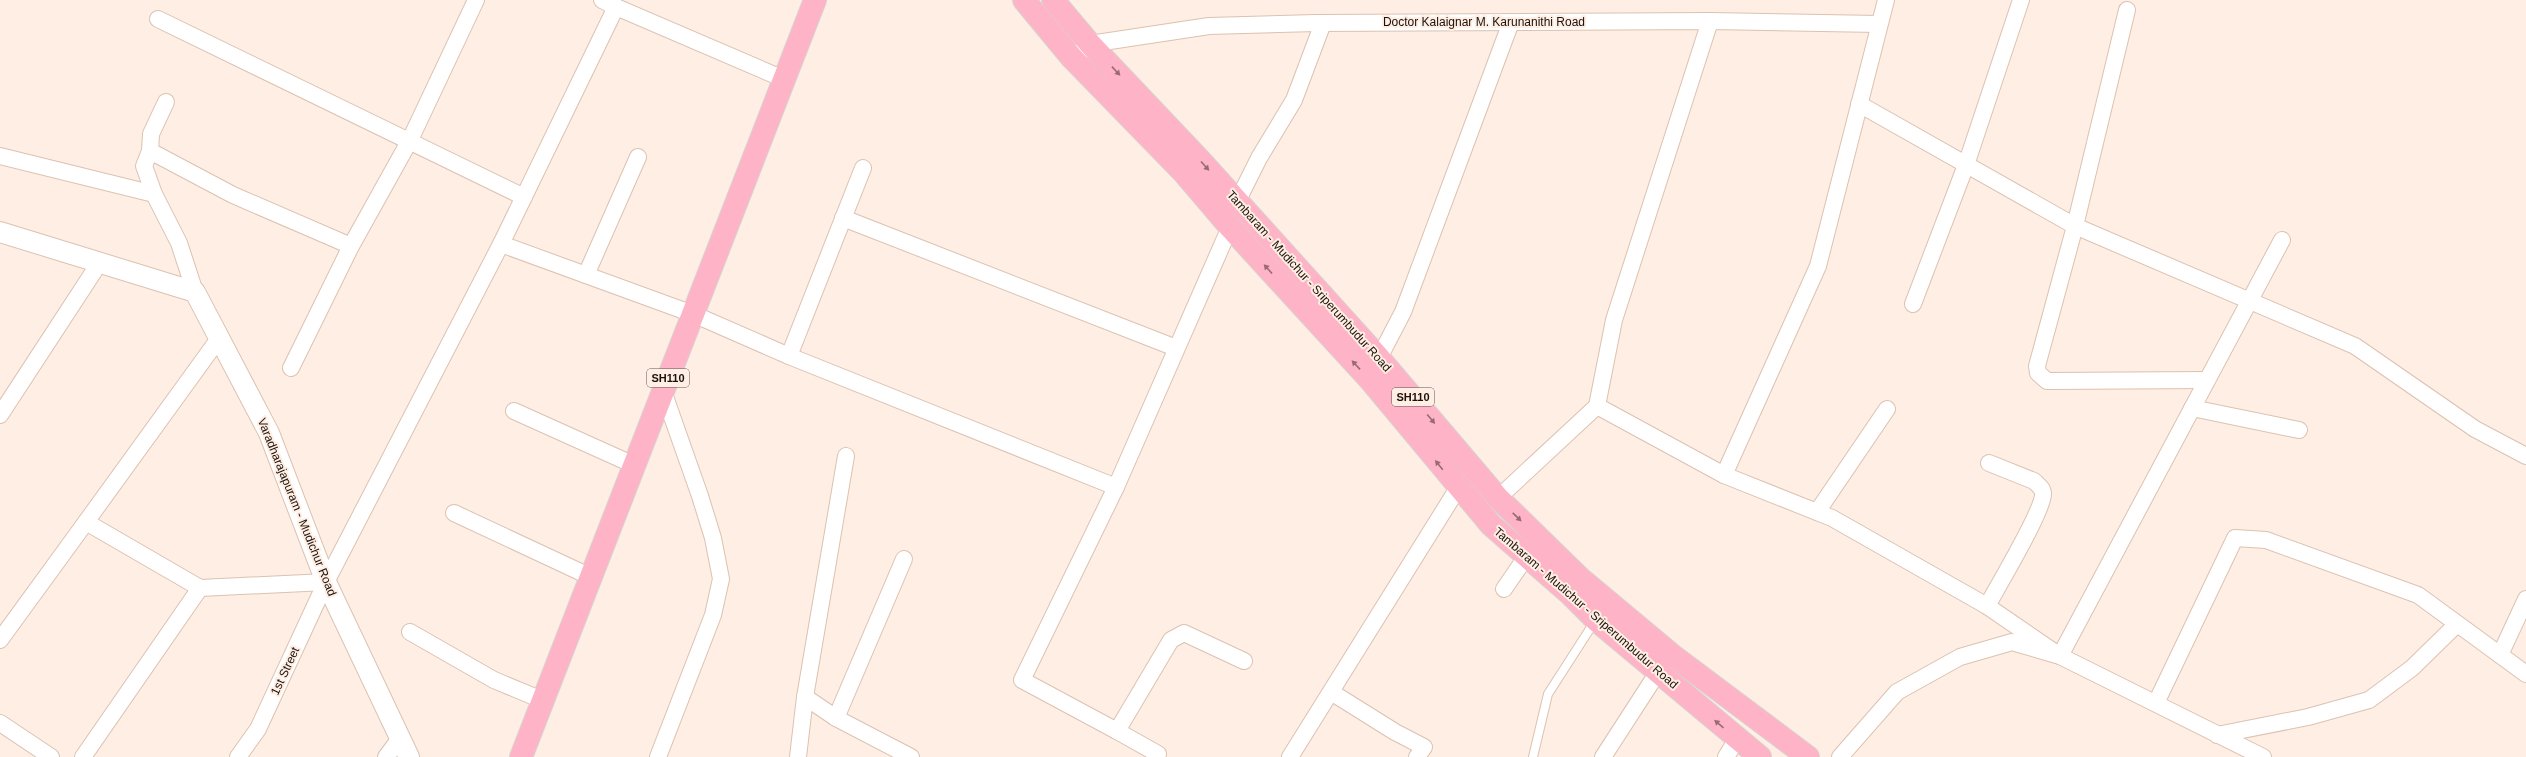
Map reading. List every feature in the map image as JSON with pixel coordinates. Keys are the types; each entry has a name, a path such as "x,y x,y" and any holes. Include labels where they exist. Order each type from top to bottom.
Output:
{"main road":[{"name":"SH110","path":"521,757 693,314 786,80 815,0"},
{"name":"Tambaram - Mudichur - Sriperumbudur Road","path":"1024,0 1072,58 1184,173 1230,227 1371,381 1458,488 1491,525 1570,594 1596,620 1658,672 1731,748 1760,757"},
{"name":"Tambaram - Mudichur - Sriperumbudur Road","path":"1053,0 1090,44 1380,358 1498,498 1581,579 1672,654 1808,757"}],"street":[{"path":"291,368 351,246 410,140 476,0"},
{"path":"1724,474 1818,266 1886,0"},
{"path":"1913,304 1966,165 2021,0"},
{"path":"609,4 786,80"},
{"name":"1st Street","path":"238,757 258,729 326,582 501,244 524,197 609,4"},
{"path":"2127,10 2076,226 2037,366 2038,373 2047,380 2207,380"},
{"path":"158,19 410,140 524,197"},
{"path":"1498,498 1597,406 1614,320 1710,21"},
{"name":"Doctor Kalaignar M. Karunanithi Road","path":"1090,44 1209,26 1323,23 1710,21 1879,24"},
{"path":"1380,358 1403,312 1511,22"},
{"path":"1237,202 1259,158 1294,100 1323,23"},
{"path":"1072,58 1090,44"},
{"path":"166,102 151,134 150,151 144,166 154,194 179,243 195,292"},
{"path":"1859,104 2076,226 2355,346 2475,429 2526,456"},
{"path":"150,151 233,195 351,246"},
{"path":"0,156 154,194"},
{"path":"586,275 638,157"},
{"path":"789,356 863,168"},
{"path":"843,218 1176,348"},
{"path":"1158,754 1022,680 1116,487 1230,227"},
{"path":"0,232 195,292"},
{"path":"2060,656 2282,240"},
{"path":"501,244 693,314 789,356 1116,487"},
{"path":"0,415 100,262"},
{"name":"Varadharajapuram - Mudichur Road","path":"195,292 220,337 269,433 326,582 401,737 409,757"},
{"path":"0,640 220,337"},
{"path":"658,757 713,615 721,579 713,538 700,496 663,392"},
{"path":"1597,406 1724,474 1832,518 1987,606 2060,656 2263,757"},
{"path":"2192,408 2299,430"},
{"path":"1817,512 1887,409"},
{"path":"514,411 634,465"},
{"path":"798,757 805,697 846,456"},
{"path":"1987,606 2037,513 2043,493 2040,486 2034,482 1989,463"},
{"path":"1290,757 1458,488"},
{"path":"454,513 591,577"},
{"path":"86,522 200,588 326,582"},
{"path":"2156,703 2235,538 2266,540 2418,595 2526,674"},
{"path":"1504,589 1526,557"},
{"path":"836,718 904,559"},
{"path":"83,757 200,588"},
{"path":"2500,656 2526,599"},
{"path":"2217,735 2308,717 2369,700 2412,668 2457,624"},
{"path":"410,632 494,680 542,700"},
{"path":"1117,731 1171,640 1184,633 1244,661"},
{"path":"1840,757 1896,692 1960,657 2012,642 2060,656"},
{"path":"1603,757 1658,672"},
{"path":"1330,692 1395,732 1424,747 1417,757"},
{"path":"805,697 836,718 911,757"},
{"path":"0,723 51,757"},
{"path":"386,757 401,737"}],"lane":[{"path":"1533,757 1548,694 1596,620"}]}
